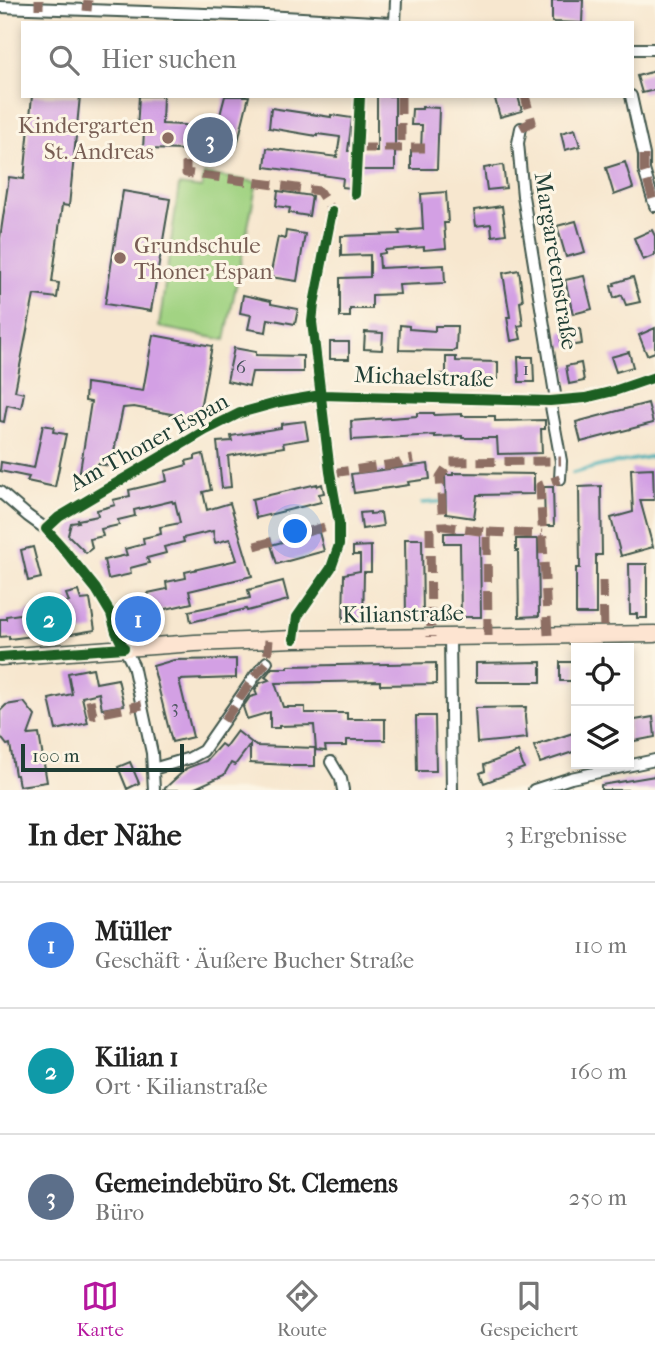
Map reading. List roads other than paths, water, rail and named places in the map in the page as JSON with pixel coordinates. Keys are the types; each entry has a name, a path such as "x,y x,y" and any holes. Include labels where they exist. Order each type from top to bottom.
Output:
{"main road":[{"name":"Kilianstraße","path":"0,657 294,639 655,634"},
{"name":"Kilianstraße","path":"0,666 69,653"}],"street":[{"path":"394,21 396,0"},
{"path":"0,7 357,21"},
{"path":"634,49 655,49"},
{"path":"631,98 644,155 644,170 655,206"},
{"name":"Margaretenstraße","path":"521,128 518,143 523,196 553,401"},
{"path":"321,395 312,323 332,211"},
{"name":"Michaelstraße","path":"294,639 297,617 331,568 339,545 339,523 321,395 553,401 586,398 655,377"},
{"name":"Am Thoner Espan","path":"46,529 59,517 206,430 240,413 321,395"},
{"path":"553,401 561,461 560,479"},
{"path":"0,492 46,529 96,589 111,614 116,632 133,665 148,728 153,790"},
{"path":"450,636 452,790"},
{"path":"153,769 190,758 203,751 267,662"},
{"path":"534,790 582,775 655,760"},
{"path":"331,762 341,779 343,790"}],"waterway":[{"path":"573,473 655,456"},
{"path":"422,503 450,501"}],"place":[{"name":"Kindergarten St. Andreas","path":"168,138"},
{"name":"Gemeindebüro St. Clemens","path":"210,140"},
{"name":"Grundschule Thoner Espan","path":"120,258"},
{"name":"Kilian 1","path":"49,619"},
{"name":"Müller","path":"138,619"}]}
